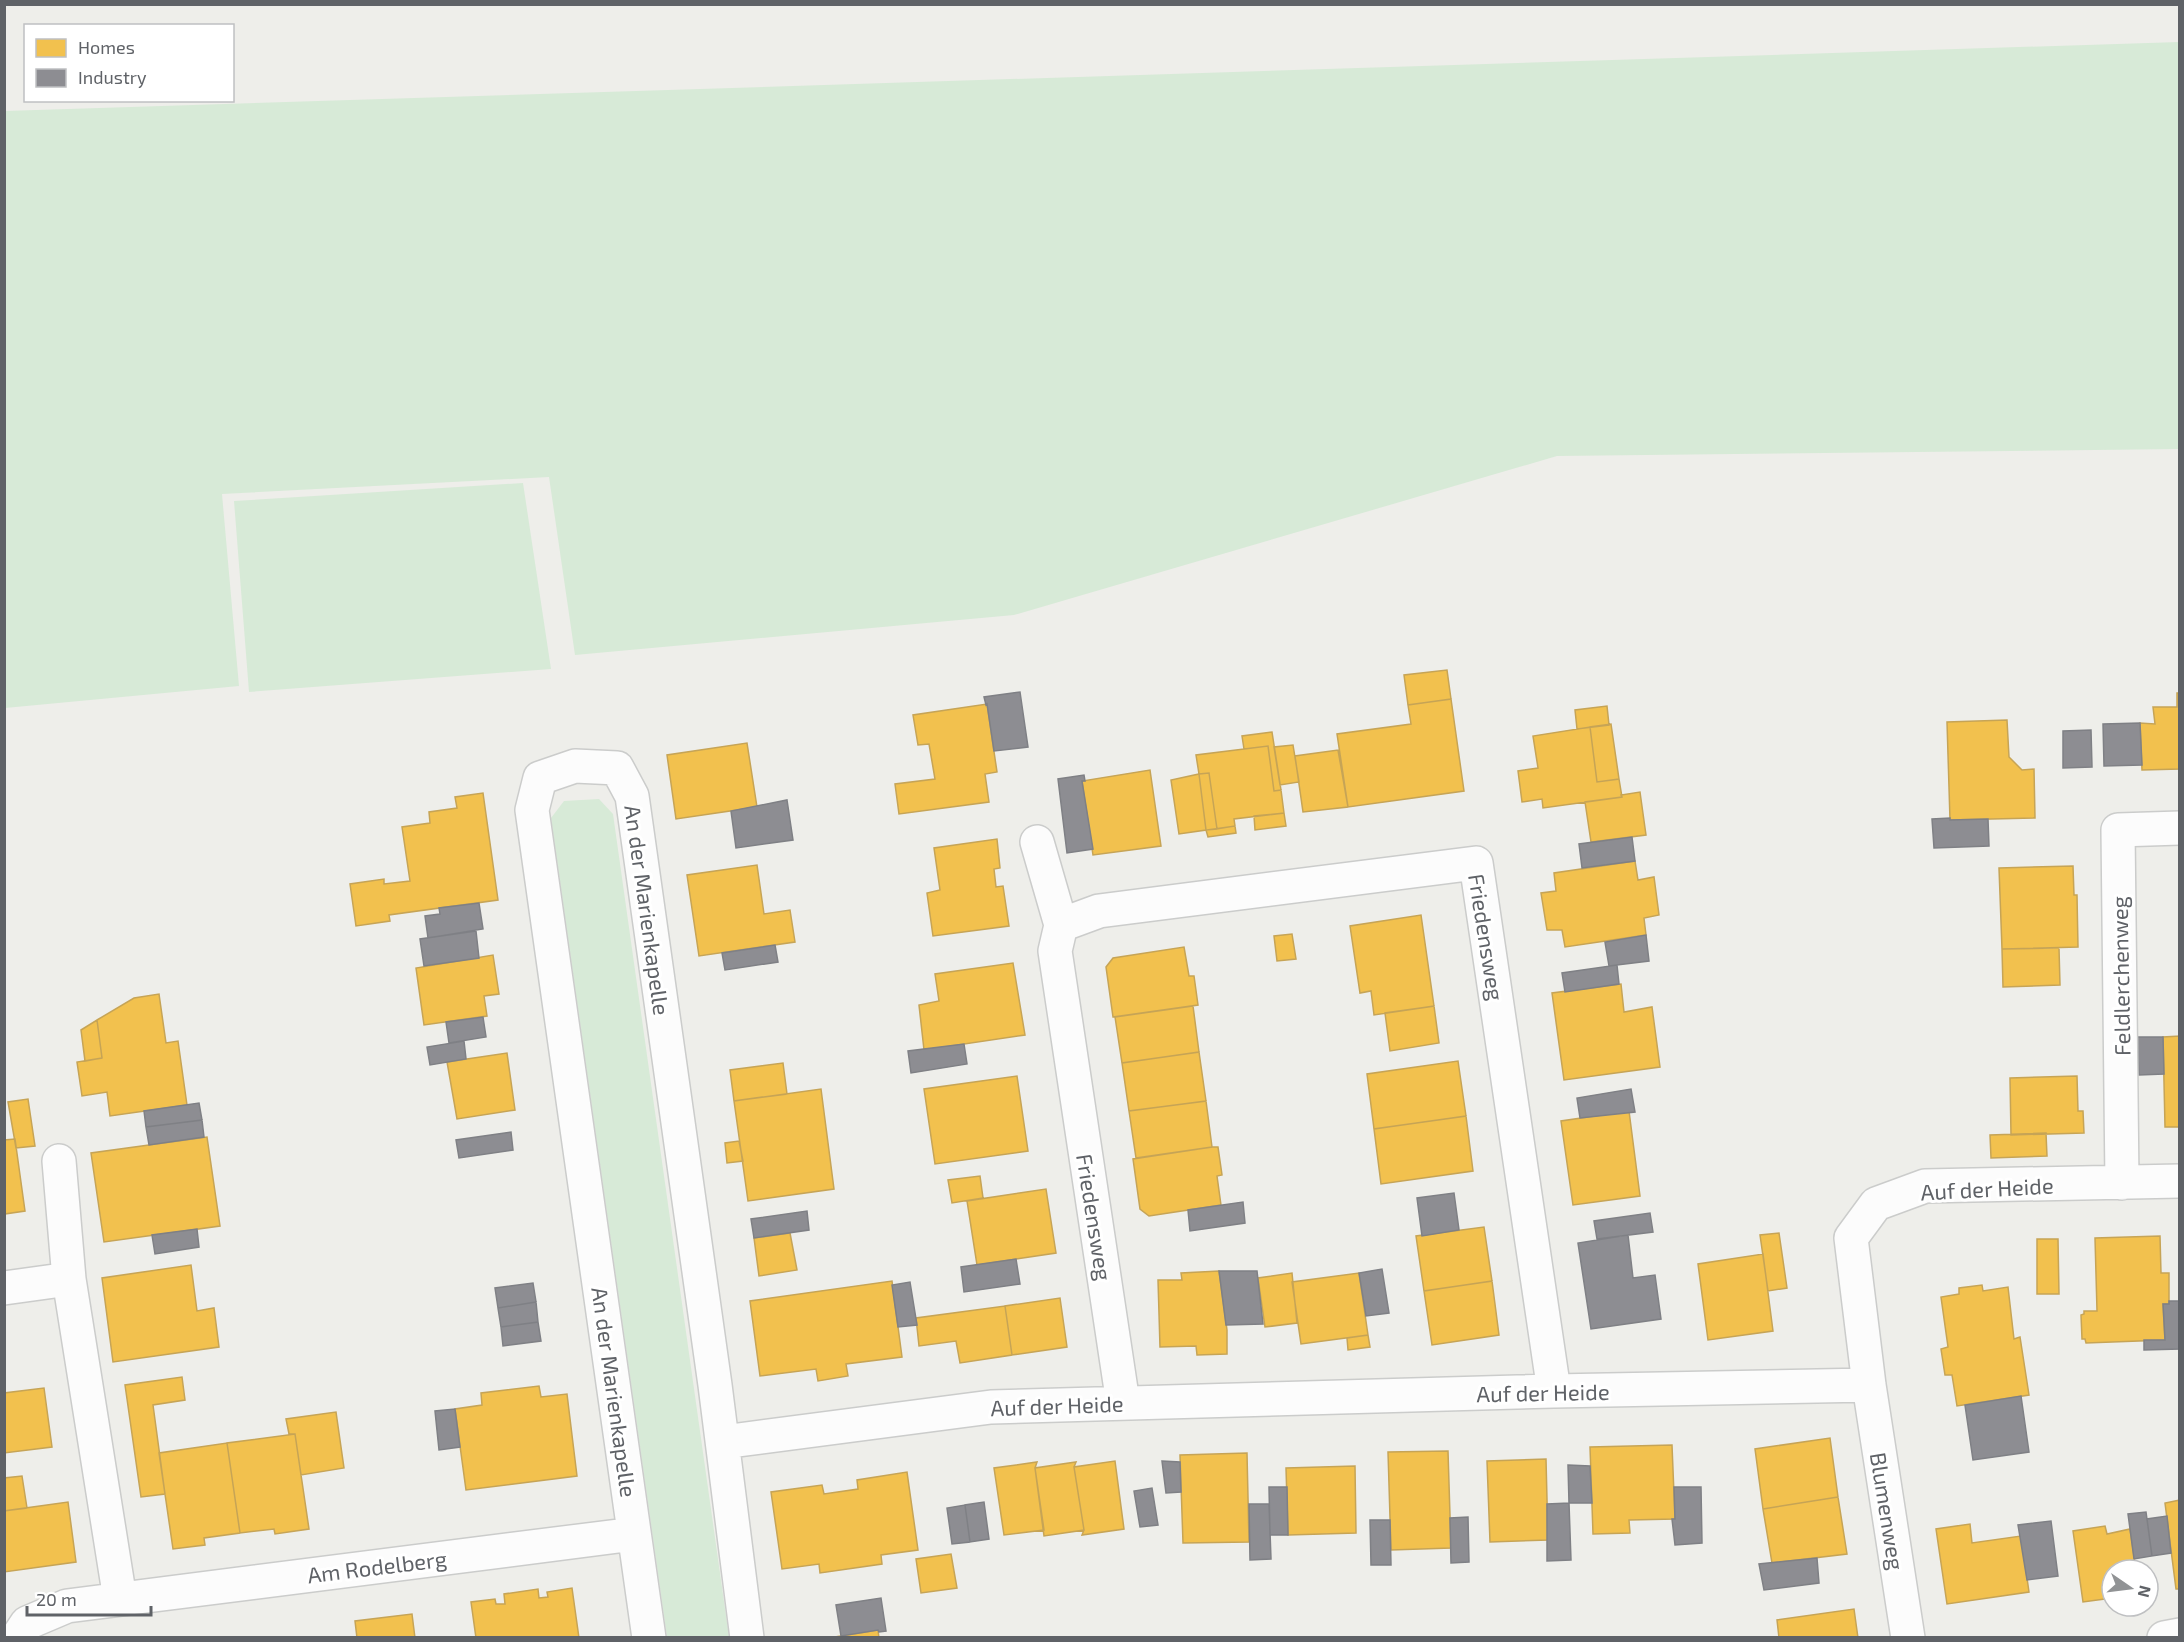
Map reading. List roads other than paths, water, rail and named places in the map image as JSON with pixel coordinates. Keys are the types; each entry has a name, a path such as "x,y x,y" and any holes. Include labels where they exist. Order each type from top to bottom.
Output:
{"street":[{"name":"An der Marienkapelle","path":"649,1638 532,810 540,778 575,766 617,768 632,796 723,1442 747,1638"},
{"name":"Feldlerchenweg","path":"2122,1183 2118,830 2180,828"},
{"name":"Friedensweg","path":"1037,842 1061,925 1055,951 1123,1402"},
{"name":"Friedensweg","path":"1061,925 1100,911 1476,863 1554,1391"},
{"path":"59,1161 69,1279 120,1599"},
{"name":"Auf der Heide","path":"723,1442 991,1407 1554,1391 1869,1385 1851,1238 1876,1204 1925,1186 2180,1181"},
{"path":"4,1288 69,1279"},
{"name":"Blumenweg","path":"1869,1385 1908,1638"},
{"name":"Am Rodelberg","path":"17,1638 27,1623 67,1606 634,1534"},
{"path":"2164,1638 2180,1635"}]}
